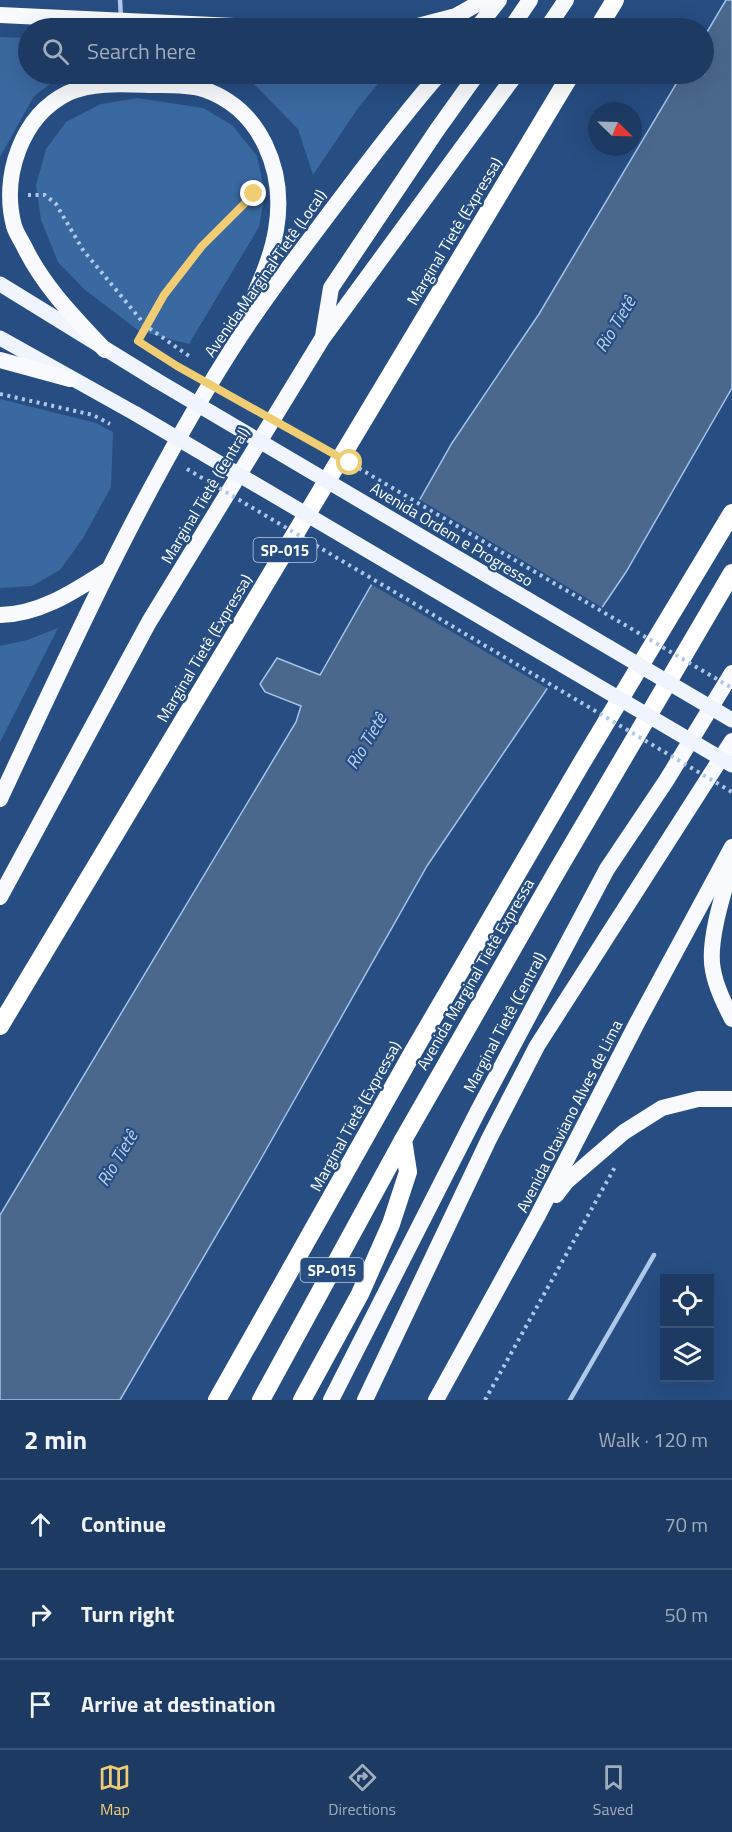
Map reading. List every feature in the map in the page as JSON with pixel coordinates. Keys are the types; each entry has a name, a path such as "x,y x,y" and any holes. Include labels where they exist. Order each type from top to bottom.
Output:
{"highway":[{"path":"450,18 484,0"},
{"path":"485,18 499,0"},
{"path":"517,18 530,0"},
{"path":"554,18 566,0"},
{"path":"604,18 615,0"},
{"path":"0,15 60,18"},
{"path":"105,350 46,283 31,261 14,227 10,197 11,176 22,141 45,109 69,93 96,86 120,84 201,88 233,103 247,115 266,145 275,179 277,229 272,248 230,350"},
{"name":"Avenida Marginal Tietê (Local)","path":"0,798 107,570 187,423 230,350 381,144 431,84"},
{"path":"322,339 331,288 470,84"},
{"name":"Marginal Tietê (Central)","path":"0,897 150,622 322,339 509,84"},
{"name":"Marginal Tietê (Expressa)","path":"0,1026 565,84"},
{"path":"0,360 70,379"},
{"name":"Marginal Tietê (Expressa)","path":"217,1400 413,1052 581,764 732,513"},
{"path":"0,615 14,615 50,604 107,570"},
{"name":"Avenida Marginal Tietê Expressa","path":"261,1400 402,1140 732,573"},
{"name":"Marginal Tietê (Central)","path":"331,1400 477,1111 607,869 666,781 732,673"},
{"path":"365,1400 489,1139 537,1046 732,741"},
{"name":"Avenida Otaviano Alves de Lima","path":"436,1400 537,1217 637,1023 732,847"},
{"path":"732,864 715,925 712,968 717,986 732,1018"},
{"path":"537,1217 566,1182 624,1132 662,1108 698,1099 732,1099"},
{"path":"302,1400 360,1294 391,1224 408,1172 402,1140"}],"main road":[{"name":"Avenida Ordem e Progresso","path":"0,284 105,350 732,720"},
{"path":"0,338 136,414 732,765"}],"lane":[{"path":"120,0 121,18"},
{"path":"570,1400 654,1255"}],"path":[{"path":"275,179 254,194 202,246 164,295 138,341 177,366 361,469 732,688"},
{"path":"32,195 45,195 56,204 83,250 146,326 189,356"},
{"path":"0,394 93,415"},
{"path":"186,468 732,792"},
{"path":"485,1400 617,1164"}],"shaded area":[{"path":"0,37 18,38 18,84 50,84 34,96 0,157"},
{"path":"254,84 378,84 358,108 313,175 298,129"},
{"path":"137,98 203,108 232,125 257,156 265,193 259,227 189,344 139,331 85,290 58,262 41,220 36,185 46,149 66,122 101,104"},
{"path":"0,399 96,423 113,432 111,487 83,538 60,570 32,586 0,588"},
{"path":"58,628 0,742 0,646 27,640"}],"water":[{"name":"Rio Tietê","path":"726,0 732,0 732,388 626,572 427,866 258,1164 120,1400 0,1400 0,1215 296,722 301,706 265,692 260,684 277,658 320,675 452,443 539,314 633,156 642,156 642,141 676,84 714,84 714,20"}],"pier":[{"path":"417,498 605,609 550,690 369,583"}],"route":[{"path":"254,194 202,246 164,295 138,341 177,366 350,463"}]}
